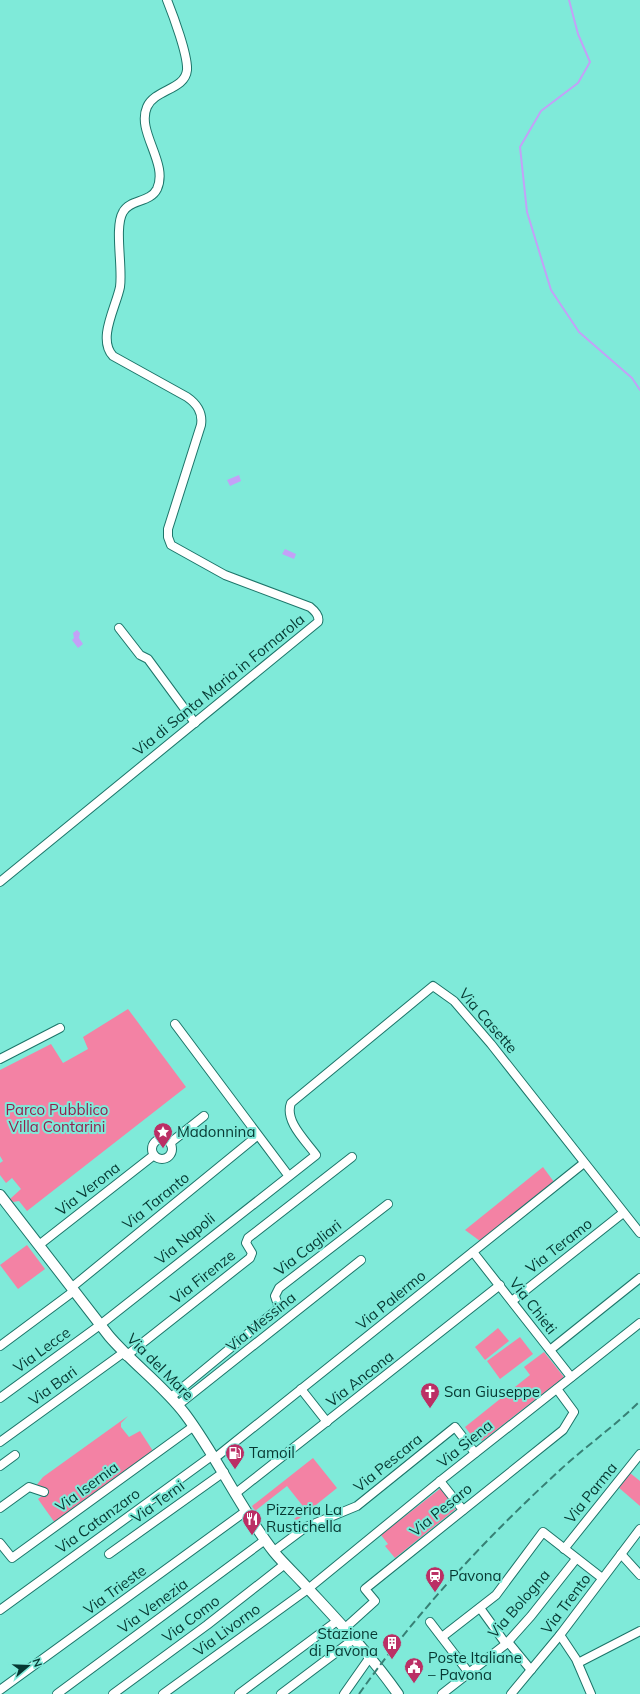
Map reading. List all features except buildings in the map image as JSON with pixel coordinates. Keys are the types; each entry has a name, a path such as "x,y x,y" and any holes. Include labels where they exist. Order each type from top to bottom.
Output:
{"main road":[{"name":"Via del Mare","path":"0,1195 40,1245 100,1325 125,1354 178,1405 214,1456 265,1540 370,1657 398,1694"}],"street":[{"name":"Via di Santa Maria in Fornarola","path":"0,882 319,620 316,612 310,608 225,575 173,547 168,540 167,532 202,423 199,409 195,403 183,395 113,356 108,349 106,342 121,280 119,232 121,217 123,211 128,206 144,200 153,194 157,189 159,181 158,168 146,126 146,110 154,98 184,80 187,72 186,58 167,0"},
{"path":"119,628 140,655 148,659 195,723"},
{"name":"Via Casette","path":"316,1155 292,1121 289,1113 291,1103 433,986 447,995 459,1006 640,1233"},
{"path":"175,1024 257,1136 288,1175"},
{"path":"0,1058 60,1028"},
{"path":"154,1155 160,1159 167,1158 172,1149 170,1143 204,1116"},
{"name":"Via Taranto","path":"0,1346 73,1289 257,1136"},
{"name":"Via Verona","path":"40,1245 154,1155 152,1146 156,1141 164,1139 170,1143"},
{"name":"Via Napoli","path":"100,1325 288,1175 316,1155"},
{"name":"Via Firenze","path":"125,1354 250,1258 252,1253 246,1243 248,1238 352,1157"},
{"name":"Via Palermo","path":"214,1456 301,1389 584,1163"},
{"name":"Via Cagliari","path":"280,1308 275,1297 276,1292 280,1288 388,1204"},
{"name":"Via Teramo","path":"512,1301 623,1213"},
{"name":"Via Chieti","path":"473,1252 572,1377"},
{"name":"Via Messina","path":"178,1405 361,1260"},
{"path":"550,1350 640,1278"},
{"name":"Via Ancona","path":"236,1493 500,1286"},
{"path":"171,1397 280,1308 287,1318"},
{"name":"Via Siena","path":"308,1589 440,1481 640,1323"},
{"name":"Via Lecce","path":"0,1398 100,1325"},
{"name":"Via Bari","path":"0,1442 125,1354"},
{"name":"Via Pesaro","path":"341,1625 375,1601 365,1590 563,1430 574,1412 557,1388"},
{"path":"301,1389 327,1422"},
{"name":"Via Isernia","path":"0,1543 12,1558 194,1426"},
{"name":"Via Pescara","path":"274,1551 306,1527 356,1506 455,1427 475,1453"},
{"name":"Via Parma","path":"564,1549 640,1454"},
{"path":"0,1466 14,1455"},
{"name":"Via Catanzaro","path":"0,1610 214,1456"},
{"name":"Via Terni","path":"109,1554 224,1472"},
{"path":"440,1481 463,1510"},
{"name":"Via Isernia","path":"0,1508 29,1487 44,1492"},
{"name":"Via Trieste","path":"0,1690 246,1511"},
{"name":"Via Trento","path":"511,1694 560,1635 640,1528"},
{"path":"442,1637 498,1593 543,1532 602,1578"},
{"name":"Via Venezia","path":"57,1694 265,1540"},
{"path":"621,1554 640,1575"},
{"name":"Via Bologna","path":"442,1694 507,1643 532,1616 576,1559"},
{"name":"Via Como","path":"113,1694 208,1625 285,1564"},
{"name":"Via Livorno","path":"163,1694 308,1589"},
{"path":"480,1608 507,1643 531,1670"},
{"path":"430,1622 469,1673"},
{"path":"239,1694 341,1625"},
{"path":"578,1663 640,1631"},
{"path":"560,1635 578,1663 590,1694"},
{"path":"281,1694 354,1639"},
{"path":"344,1694 370,1657"}],"green space":[{"name":"Parco Pubblico Villa Contarini","path":"128,1009 186,1087 27,1211 19,1201 13,1202 10,1199 21,1189 12,1178 6,1183 0,1175 0,1163 3,1161 0,1156 0,1070 51,1044 63,1063 88,1049 83,1037"},
{"path":"543,1167 554,1182 480,1241 465,1230"},
{"path":"27,1245 45,1269 18,1289 0,1265"},
{"path":"498,1328 509,1341 485,1360 475,1347"},
{"path":"520,1337 533,1354 500,1379 487,1361"},
{"path":"544,1352 564,1377 482,1441 479,1437 475,1440 465,1427 530,1375 524,1367"},
{"path":"128,1416 121,1423 121,1427 129,1437 140,1431 153,1451 55,1523 38,1499 47,1492 44,1488 35,1487 43,1477"},
{"path":"313,1458 337,1488 296,1521 294,1519 306,1510 287,1486 255,1511 252,1506"},
{"path":"630,1473 640,1481 640,1506 618,1487"},
{"path":"441,1488 457,1508 395,1558 385,1546 388,1544 381,1535"}],"shaded area":[{"path":"239,475 241,481 230,486 227,480"},
{"path":"285,549 296,554 294,559 282,554"},
{"path":"77,630 80,633 79,638 83,644 78,648 72,640 74,638 73,633"}],"waterway":[{"path":"569,0 578,34 590,62 578,83 541,111 520,147 527,212 551,290 579,332 632,378 640,390"}],"railway":[{"path":"359,1694 404,1634 479,1549 560,1470 621,1419 640,1401"}],"place":[{"name":"Madonnina","path":"163,1149"},
{"name":"San Giuseppe","path":"430,1409"},
{"name":"Tamoil","path":"235,1470"},
{"name":"Pizzeria La Rustichella","path":"252,1536"},
{"name":"Pavona","path":"435,1593"},
{"name":"Stazione di Pavona","path":"392,1660"},
{"name":"Poste Italiane – Pavona","path":"414,1684"}]}
